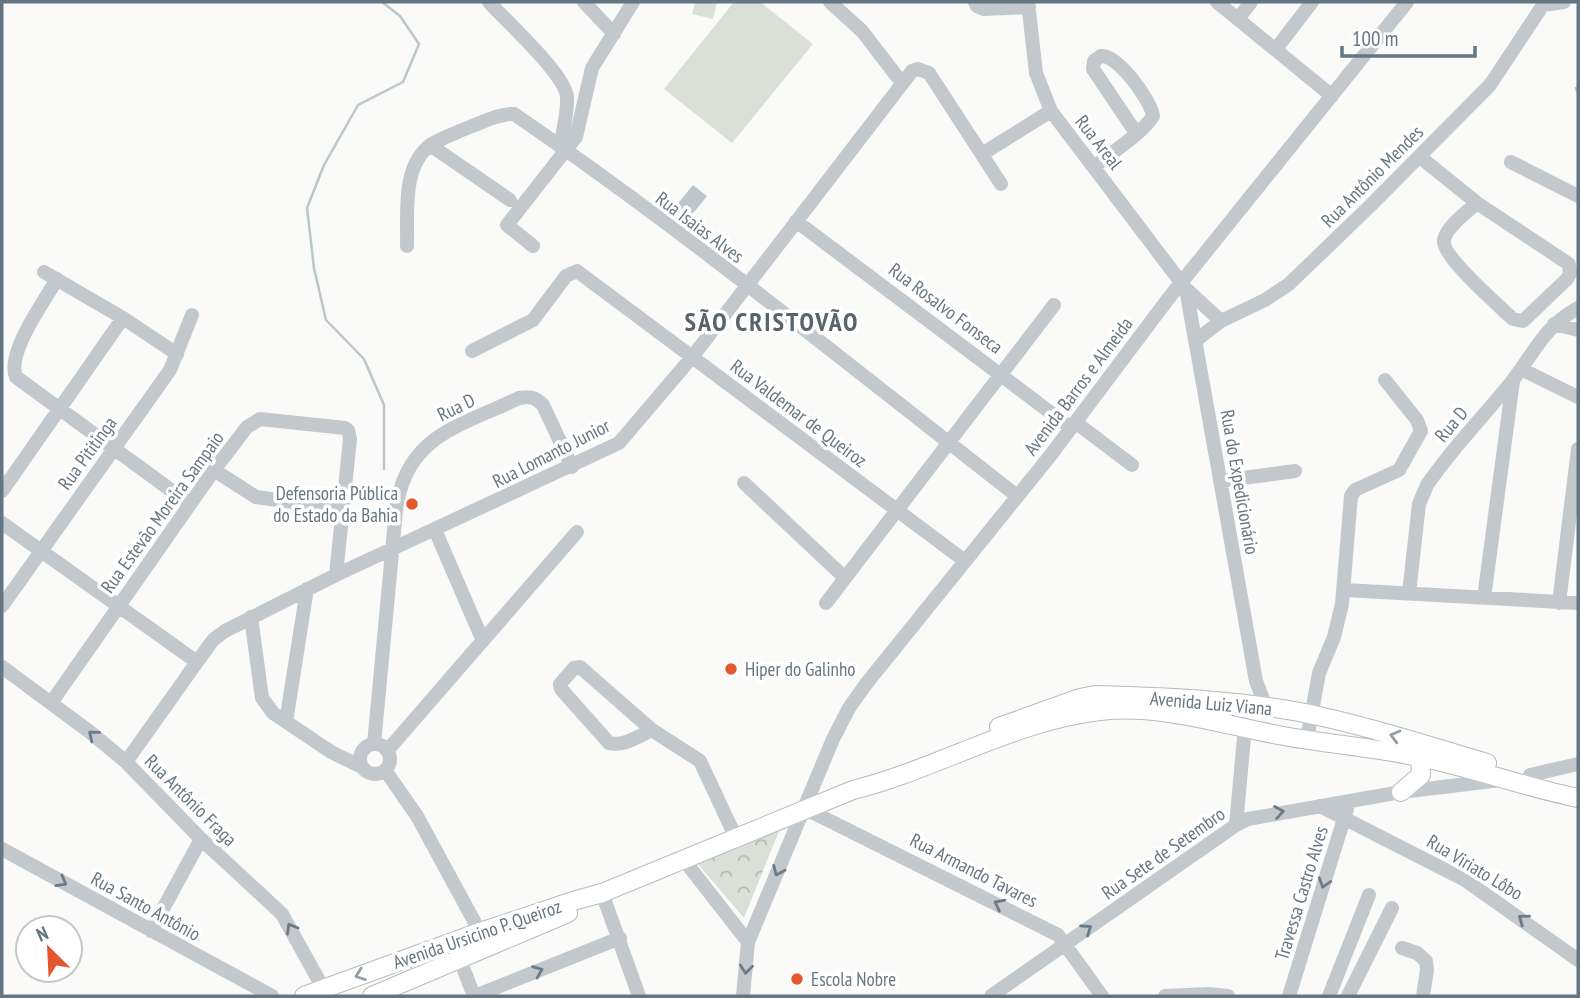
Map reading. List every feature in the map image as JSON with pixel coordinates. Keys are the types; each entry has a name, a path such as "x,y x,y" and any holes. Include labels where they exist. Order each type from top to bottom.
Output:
{"main road":[{"name":"Avenida Luiz Viana","path":"1082,706 1095,695 1152,696 1257,706 1317,716 1578,787"},
{"name":"Avenida Luiz Viana","path":"594,896 853,790 1000,726 1082,706 1163,713 1420,757 1578,798"},
{"path":"1401,792 1421,775 1420,757"},
{"name":"Avenida Ursicino P. Queiroz","path":"304,996 480,932 594,896"},
{"name":"Avenida Ursicino P. Queiroz","path":"372,996 576,909 594,896"}],"street":[{"path":"488,2 545,61 564,87 567,100 564,148"},
{"path":"584,2 614,34"},
{"path":"533,246 507,225 564,148 576,137 592,68 633,2"},
{"path":"830,2 862,31 902,83"},
{"name":"Rua Areal","path":"975,2 984,9 1029,4 1036,74 1051,111 1184,286"},
{"path":"1217,2 1332,96"},
{"path":"1238,19 1251,2"},
{"path":"1276,49 1312,2"},
{"name":"Avenida Barros e Almeida","path":"743,996 748,942 849,708 1407,2"},
{"path":"1543,4 1564,2"},
{"name":"Rua Antônio Mendes","path":"1195,341 1221,321 1265,300 1289,284 1490,85 1543,4"},
{"path":"1095,166 1136,133 1152,119 1151,107 1118,63 1108,56 1101,56 1094,61 1093,69 1136,133"},
{"name":"Rua Lomanto Junior","path":"126,762 213,640 225,631 336,575 619,443 693,356 912,71 918,69 929,73 982,154"},
{"path":"1001,184 982,154 1051,111"},
{"name":"Rua Isaias Alves","path":"430,145 442,138 514,114 564,148 746,285 1017,496"},
{"path":"407,247 410,182 414,165 430,145 510,200"},
{"path":"1420,157 1477,203 1569,264 1570,274 1567,279 1523,321 1513,319 1505,312 1452,259 1444,247 1448,232 1477,203"},
{"path":"1511,162 1578,197"},
{"name":"Rua Rosalvo Fonseca","path":"796,221 1001,374 1132,465"},
{"name":"Rua Valdemar de Queiroz","path":"472,351 533,320 566,276 577,271 965,561"},
{"path":"177,354 50,275 19,346 13,370 21,383 60,408 190,504"},
{"path":"1184,286 1221,321"},
{"name":"Rua do Expedicionário","path":"1184,286 1256,681 1257,706"},
{"path":"825,603 1054,305"},
{"name":"Rua D","path":"1409,593 1422,494 1517,374 1541,339 1554,324 1578,308"},
{"name":"Rua Pititinga","path":"2,606 170,370 192,315"},
{"path":"2,491 123,318"},
{"path":"1554,324 1578,330"},
{"path":"1484,598 1517,374 1578,397"},
{"path":"1312,740 1326,674 1324,664 1334,637 1345,590 1351,496 1355,490 1399,470 1419,437 1420,425 1385,380"},
{"name":"Rua D","path":"381,748 399,489 409,465 419,452 436,438 519,398 529,396 543,405 572,467"},
{"name":"Rua Estevão Moreira Sampaio","path":"51,703 118,605 247,427 260,419 348,430 350,439 343,509"},
{"path":"1559,603 1578,449"},
{"path":"214,470 256,497 343,509 336,575"},
{"path":"1220,481 1295,471"},
{"path":"744,483 844,577"},
{"path":"2,523 197,662"},
{"path":"435,530 483,641"},
{"path":"381,748 483,641 577,532"},
{"path":"286,722 307,589"},
{"path":"1345,590 1578,603"},
{"path":"251,617 262,698 274,713 286,722 365,771 375,774 385,770 390,761 381,748 369,745 361,752 362,767"},
{"name":"Rua Antônio Fraga","path":"2,667 126,762 201,839 282,914 323,988"},
{"path":"652,730 624,743 608,743 561,689 560,684 574,668 580,667 652,730 700,761 736,838"},
{"path":"1236,825 1245,727"},
{"path":"1530,775 1578,764"},
{"path":"385,770 416,816 480,932"},
{"name":"Rua Sete de Setembro","path":"991,996 1236,825 1263,815 1401,792 1504,780"},
{"name":"Travessa Castro Alves","path":"1289,996 1350,801"},
{"name":"Rua Viriato Lôbo","path":"1320,806 1465,880 1578,960"},
{"name":"Rua Armando Tavares","path":"804,808 1051,930 1066,943 1101,996"},
{"path":"151,932 201,839"},
{"name":"Rua Santo Antônio","path":"2,849 272,996"},
{"path":"684,860 748,942"},
{"path":"1329,996 1369,895"},
{"path":"594,896 620,937 639,996"},
{"path":"1348,996 1392,908"},
{"path":"460,960 474,996 620,937"},
{"path":"1402,948 1422,956 1426,961 1423,996"},
{"path":"1165,996 1228,996"}],"green space":[{"path":"695,2 717,2 713,19 692,14"},
{"path":"734,2 760,2 813,44 732,143 664,89"},
{"path":"781,826 744,918 697,863"}],"shaded area":[{"path":"693,185 707,196 686,222 672,211"}],"waterway":[{"path":"382,2 400,16 419,44 403,82 358,105 324,165 307,208 314,268 326,320 364,359 384,405 384,469"},
{"path":"1576,88 1578,94"}],"place":[{"name":"Defensoria Pública do Estado da Bahia","path":"412,504"},
{"name":"Hiper do Galinho","path":"731,669"},
{"name":"Escola Nobre","path":"797,979"}],"district":[{"name":"SÃO CRISTOVÃO","path":"772,322"}]}
